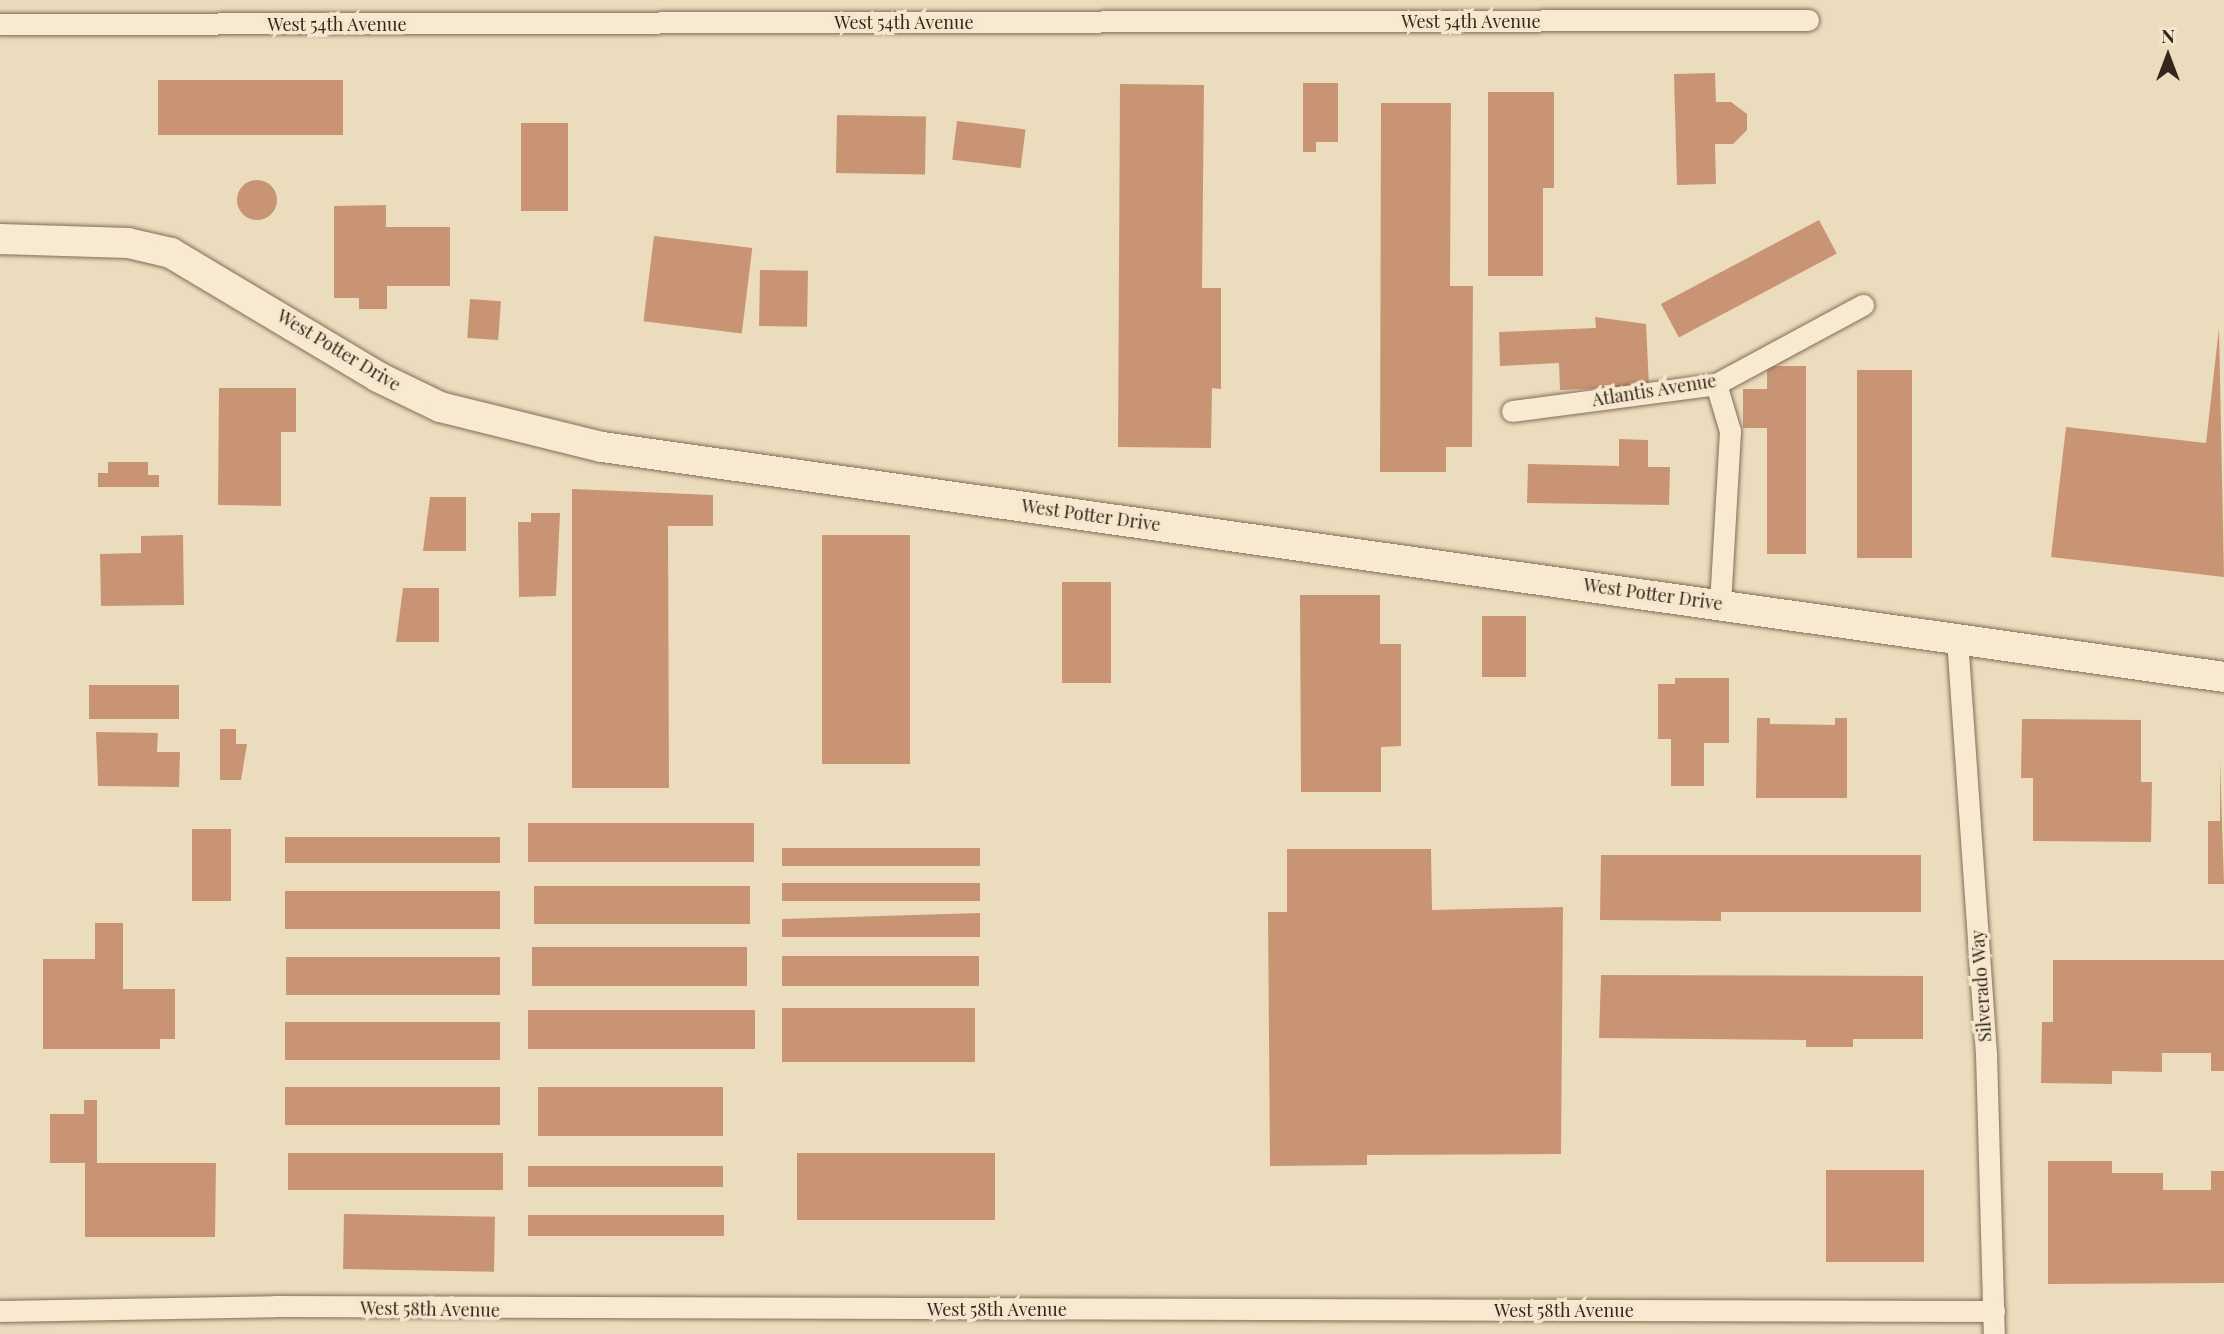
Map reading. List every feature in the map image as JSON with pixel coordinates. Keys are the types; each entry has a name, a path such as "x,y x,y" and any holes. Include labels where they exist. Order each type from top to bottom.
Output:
{"main road":[{"name":"West Potter Drive","path":"0,239 128,243 171,253 378,377 503,427 602,447 2224,677"}],"street":[{"name":"West 54th Avenue","path":"0,24 1808,20"},
{"name":"Atlantis Avenue","path":"1512,411 1716,384 1863,305"},
{"path":"1716,384 1730,431 1720,604"},
{"name":"Silverado Way","path":"1957,639 1986,1054 1994,1334"},
{"name":"West 58th Avenue","path":"0,1311 275,1306 1994,1311"}],"building":[{"path":"1715,73 1716,102 1731,102 1747,114 1747,130 1733,144 1715,144 1716,184 1677,185 1674,74"},
{"path":"158,80 343,80 343,135 158,135"},
{"path":"1303,83 1338,83 1338,142 1316,142 1316,152 1303,152"},
{"path":"1120,84 1204,85 1202,288 1221,288 1221,389 1212,388 1211,448 1118,447"},
{"path":"1488,92 1554,92 1554,188 1543,188 1543,276 1488,276"},
{"path":"1381,103 1451,103 1450,286 1473,286 1472,447 1446,447 1446,472 1380,472"},
{"path":"837,115 926,117 925,175 836,173"},
{"path":"957,121 1025,129 1021,168 952,160"},
{"path":"521,123 568,123 568,211 521,211"},
{"path":"257,180 271,186 277,200 271,214 257,220 243,214 237,200 243,186"},
{"path":"386,205 386,227 450,227 450,286 387,286 387,309 359,309 359,298 334,298 334,206"},
{"path":"1819,220 1837,254 1679,338 1661,304"},
{"path":"654,236 752,248 742,333 644,321"},
{"path":"760,270 808,271 807,327 759,326"},
{"path":"470,299 501,301 498,340 467,338"},
{"path":"1595,317 1646,324 1649,386 1560,390 1559,363 1500,366 1499,332 1596,328"},
{"path":"2219,328 2224,577 2051,557 2066,427 2206,443"},
{"path":"1767,366 1806,366 1806,554 1767,554 1767,428 1743,428 1743,389 1767,389"},
{"path":"1857,370 1912,370 1912,558 1857,558"},
{"path":"219,388 296,388 296,432 281,432 281,506 218,505"},
{"path":"1619,439 1648,440 1648,467 1670,467 1669,505 1527,503 1528,464 1619,466"},
{"path":"108,462 148,462 148,475 159,475 159,487 98,487 98,473 108,473"},
{"path":"572,489 713,495 713,526 668,526 669,788 572,788"},
{"path":"430,497 466,497 466,551 423,551"},
{"path":"531,513 560,513 556,596 519,597 518,522 531,522"},
{"path":"183,535 184,605 101,606 100,554 141,553 141,536"},
{"path":"822,535 910,535 910,764 822,764"},
{"path":"1062,582 1111,582 1111,683 1062,683"},
{"path":"403,588 439,588 439,642 396,642"},
{"path":"1300,595 1380,595 1380,644 1401,644 1401,746 1381,747 1381,792 1301,792"},
{"path":"1482,616 1526,616 1526,677 1482,677"},
{"path":"1675,678 1729,678 1729,743 1704,743 1704,786 1671,786 1671,739 1658,739 1658,684 1675,684"},
{"path":"89,685 179,685 179,719 89,719"},
{"path":"1757,718 1770,718 1770,724 1835,725 1835,718 1847,718 1847,798 1756,798"},
{"path":"2022,719 2141,720 2141,782 2152,782 2151,842 2033,841 2033,778 2021,778"},
{"path":"220,729 236,729 236,744 247,744 241,780 220,780"},
{"path":"96,732 158,733 157,752 180,752 179,787 98,786"},
{"path":"2220,760 2224,884 2208,884 2208,821 2220,821"},
{"path":"528,823 754,823 754,862 528,862"},
{"path":"192,829 231,829 231,901 192,901"},
{"path":"285,837 500,837 500,863 285,863"},
{"path":"782,848 980,848 980,866 782,866"},
{"path":"1287,849 1431,849 1432,910 1563,907 1561,1154 1367,1155 1367,1165 1270,1166 1268,912 1287,912"},
{"path":"1601,855 1921,855 1921,912 1721,912 1721,921 1600,920"},
{"path":"782,883 980,883 980,901 782,901"},
{"path":"534,886 750,886 750,924 534,924"},
{"path":"285,891 500,891 500,929 285,929"},
{"path":"980,913 980,937 782,937 782,919"},
{"path":"95,923 123,923 123,989 175,989 175,1039 160,1039 160,1049 43,1049 43,959 95,959"},
{"path":"532,947 747,947 747,986 532,986"},
{"path":"782,956 979,956 979,986 782,986"},
{"path":"286,957 500,957 500,995 286,995"},
{"path":"2053,960 2224,960 2224,1071 2211,1071 2211,1053 2162,1053 2162,1072 2112,1071 2112,1084 2041,1083 2042,1022 2053,1022"},
{"path":"1601,975 1923,976 1923,1039 1853,1039 1853,1047 1806,1047 1806,1040 1599,1038"},
{"path":"782,1008 975,1008 975,1062 782,1062"},
{"path":"528,1010 755,1010 755,1049 528,1049"},
{"path":"285,1022 500,1022 500,1060 285,1060"},
{"path":"285,1087 500,1087 500,1125 285,1125"},
{"path":"538,1087 723,1087 723,1136 538,1136"},
{"path":"84,1100 97,1100 97,1163 216,1163 215,1237 85,1237 85,1163 50,1163 50,1114 84,1114"},
{"path":"288,1153 503,1153 503,1190 288,1190"},
{"path":"797,1153 995,1153 995,1220 797,1220"},
{"path":"2048,1161 2112,1161 2112,1173 2163,1173 2163,1190 2211,1190 2211,1171 2224,1171 2224,1283 2048,1284"},
{"path":"528,1166 723,1166 723,1187 528,1187"},
{"path":"1826,1170 1924,1170 1924,1262 1826,1262"},
{"path":"344,1214 495,1217 494,1272 343,1269"},
{"path":"528,1215 724,1215 724,1236 528,1236"}]}
